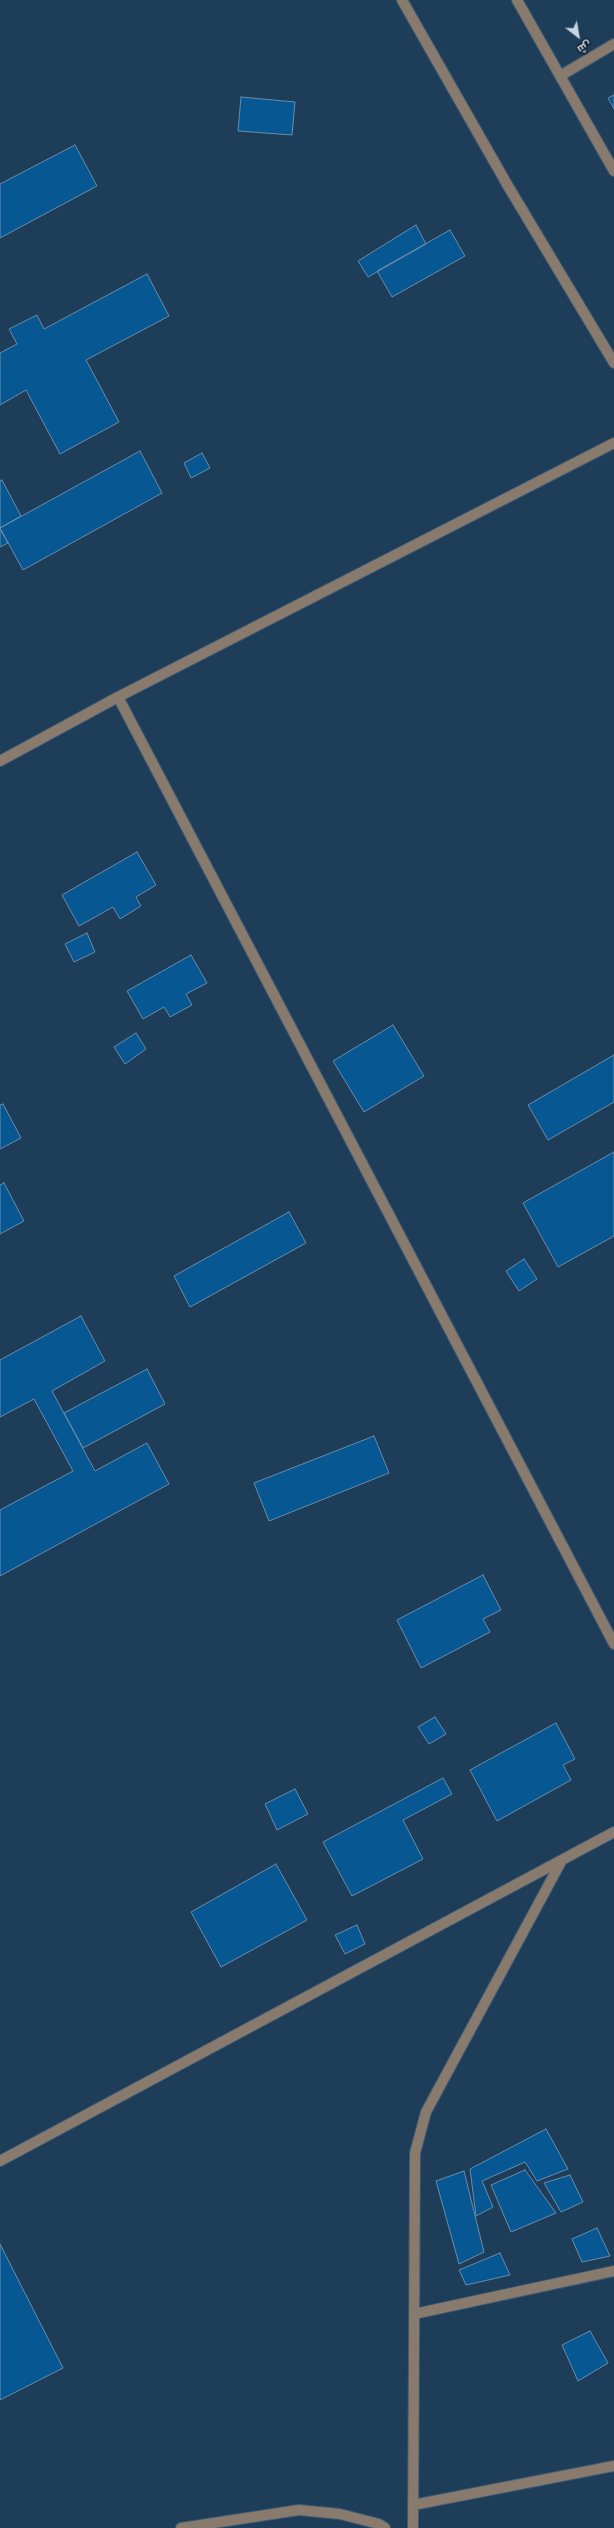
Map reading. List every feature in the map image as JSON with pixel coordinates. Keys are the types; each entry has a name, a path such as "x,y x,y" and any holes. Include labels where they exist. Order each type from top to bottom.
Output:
{"street":[{"path":"402,0 508,186 614,363"},
{"path":"517,0 614,171"},
{"path":"560,76 614,44"},
{"path":"0,761 118,697 614,443"},
{"path":"118,697 614,1644"},
{"path":"0,2161 614,1832"},
{"path":"413,2528 415,2154 426,2112 562,1860"},
{"path":"414,2314 614,2271"},
{"path":"413,2505 614,2466"},
{"path":"181,2528 299,2510 340,2514 379,2524 385,2528"}],"building":[{"path":"614,95 614,109 608,98"},
{"path":"241,97 295,102 292,135 238,131"},
{"path":"75,145 97,186 0,238 0,184"},
{"path":"416,225 426,244 368,277 358,261"},
{"path":"450,230 465,256 392,297 377,271"},
{"path":"147,274 169,316 86,360 119,422 60,454 26,390 0,405 0,353 17,344 9,329 37,315 44,329"},
{"path":"140,451 162,493 23,570 0,528"},
{"path":"202,453 210,468 191,478 184,463"},
{"path":"2,480 21,516 0,528 0,481"},
{"path":"0,529 8,543 0,547"},
{"path":"137,852 156,885 136,897 141,906 120,919 113,907 79,926 62,895"},
{"path":"87,933 95,952 74,962 65,944"},
{"path":"191,955 207,983 186,994 192,1005 170,1017 164,1007 143,1019 127,991"},
{"path":"393,1025 424,1076 364,1112 333,1061"},
{"path":"136,1033 146,1049 125,1064 114,1047"},
{"path":"614,1055 614,1102 548,1140 528,1105"},
{"path":"3,1104 21,1138 0,1149 0,1105"},
{"path":"614,1152 614,1236 558,1267 523,1203"},
{"path":"4,1183 24,1221 0,1234 0,1185"},
{"path":"289,1212 306,1243 190,1307 174,1276"},
{"path":"524,1259 537,1279 519,1291 506,1271"},
{"path":"81,1316 105,1361 52,1391 95,1471 147,1443 169,1484 0,1576 0,1510 73,1471 34,1399 0,1417 0,1360"},
{"path":"147,1369 165,1404 83,1448 64,1413"},
{"path":"374,1436 389,1473 269,1521 254,1483"},
{"path":"483,1575 501,1610 483,1619 490,1632 421,1668 397,1620"},
{"path":"435,1717 446,1734 429,1744 418,1727"},
{"path":"556,1723 575,1759 563,1765 571,1780 497,1821 470,1770"},
{"path":"443,1778 452,1794 403,1820 423,1859 352,1896 323,1842"},
{"path":"295,1789 308,1814 277,1830 265,1804"},
{"path":"276,1864 307,1920 221,1967 191,1912"},
{"path":"357,1925 365,1944 345,1954 335,1935"},
{"path":"546,2129 568,2169 537,2181 525,2162 482,2181 493,2207 476,2216 470,2169"},
{"path":"525,2170 556,2213 511,2232 491,2185"},
{"path":"464,2171 484,2252 459,2264 436,2181"},
{"path":"570,2175 583,2202 561,2212 544,2183"},
{"path":"597,2228 610,2256 582,2262 572,2239"},
{"path":"0,2244 63,2368 0,2400"},
{"path":"500,2253 510,2275 466,2285 459,2270"},
{"path":"590,2331 608,2363 578,2381 562,2345"}]}
